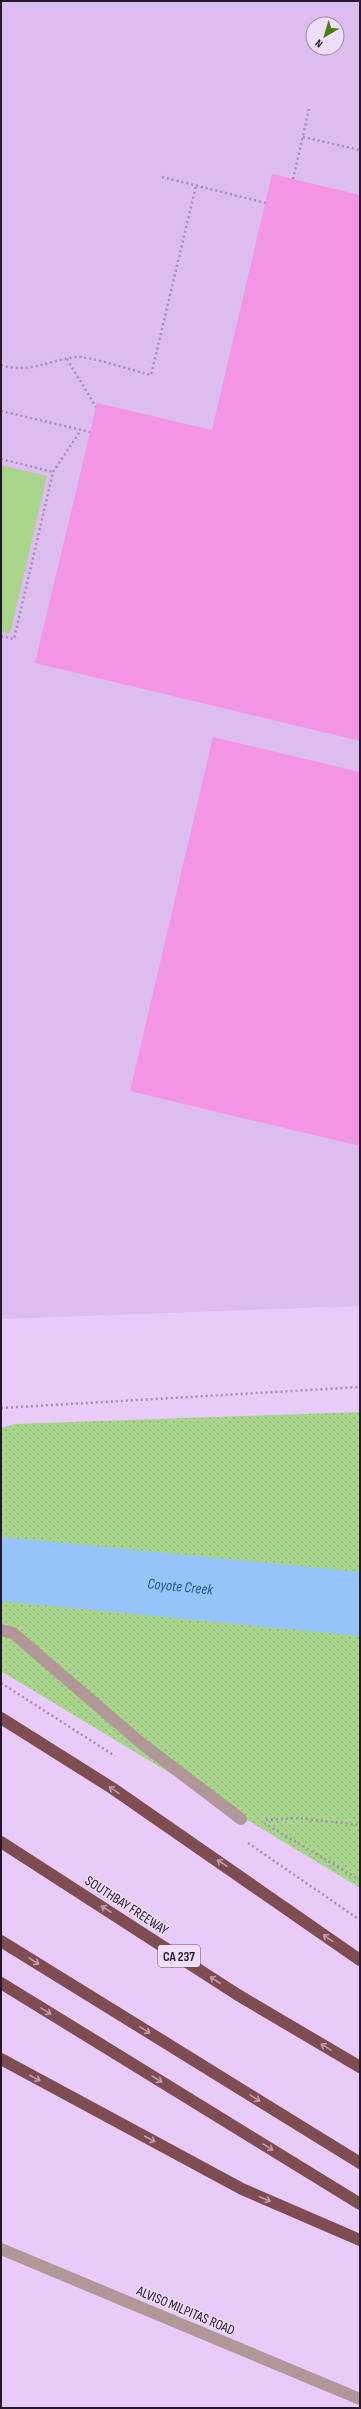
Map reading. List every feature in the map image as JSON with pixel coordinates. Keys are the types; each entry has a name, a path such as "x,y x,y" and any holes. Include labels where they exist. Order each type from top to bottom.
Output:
{"highway":[{"path":"1,1718 112,1788 360,1960"},
{"name":"SOUTHBAY FREEWAY","path":"1,1842 238,1995 360,2067"},
{"path":"1,1941 360,2162"},
{"path":"1,1983 360,2204"},
{"path":"1,2059 242,2189 360,2240"}],"lane":[{"path":"1,1630 14,1633 141,1743 241,1818"},
{"name":"ALVISO MILPITAS ROAD","path":"1,2249 360,2399"}],"path":[{"path":"293,179 309,108"},
{"path":"303,137 360,150"},
{"path":"162,177 266,203"},
{"path":"1,365 23,368 41,366 77,356 151,375 196,186"},
{"path":"67,359 96,407"},
{"path":"1,411 90,432"},
{"path":"1,636 14,640 53,472 82,430"},
{"path":"1,459 53,472"},
{"path":"1,1408 360,1387"},
{"path":"360,1825 298,1818 260,1821 360,1880"}],"shaded area":[{"path":"1,1 360,1 360,1306 1,1319"}],"green space":[{"path":"1,465 47,476 10,634 1,631"},
{"path":"360,1412 360,1888 1,1671 1,1428 15,1424"}],"building":[{"path":"272,174 360,195 360,741 35,663 97,403 212,430"},
{"path":"213,737 360,772 360,1146 130,1091"}],"waterway":[{"name":"Coyote Creek","path":"1,1569 360,1604"}]}
